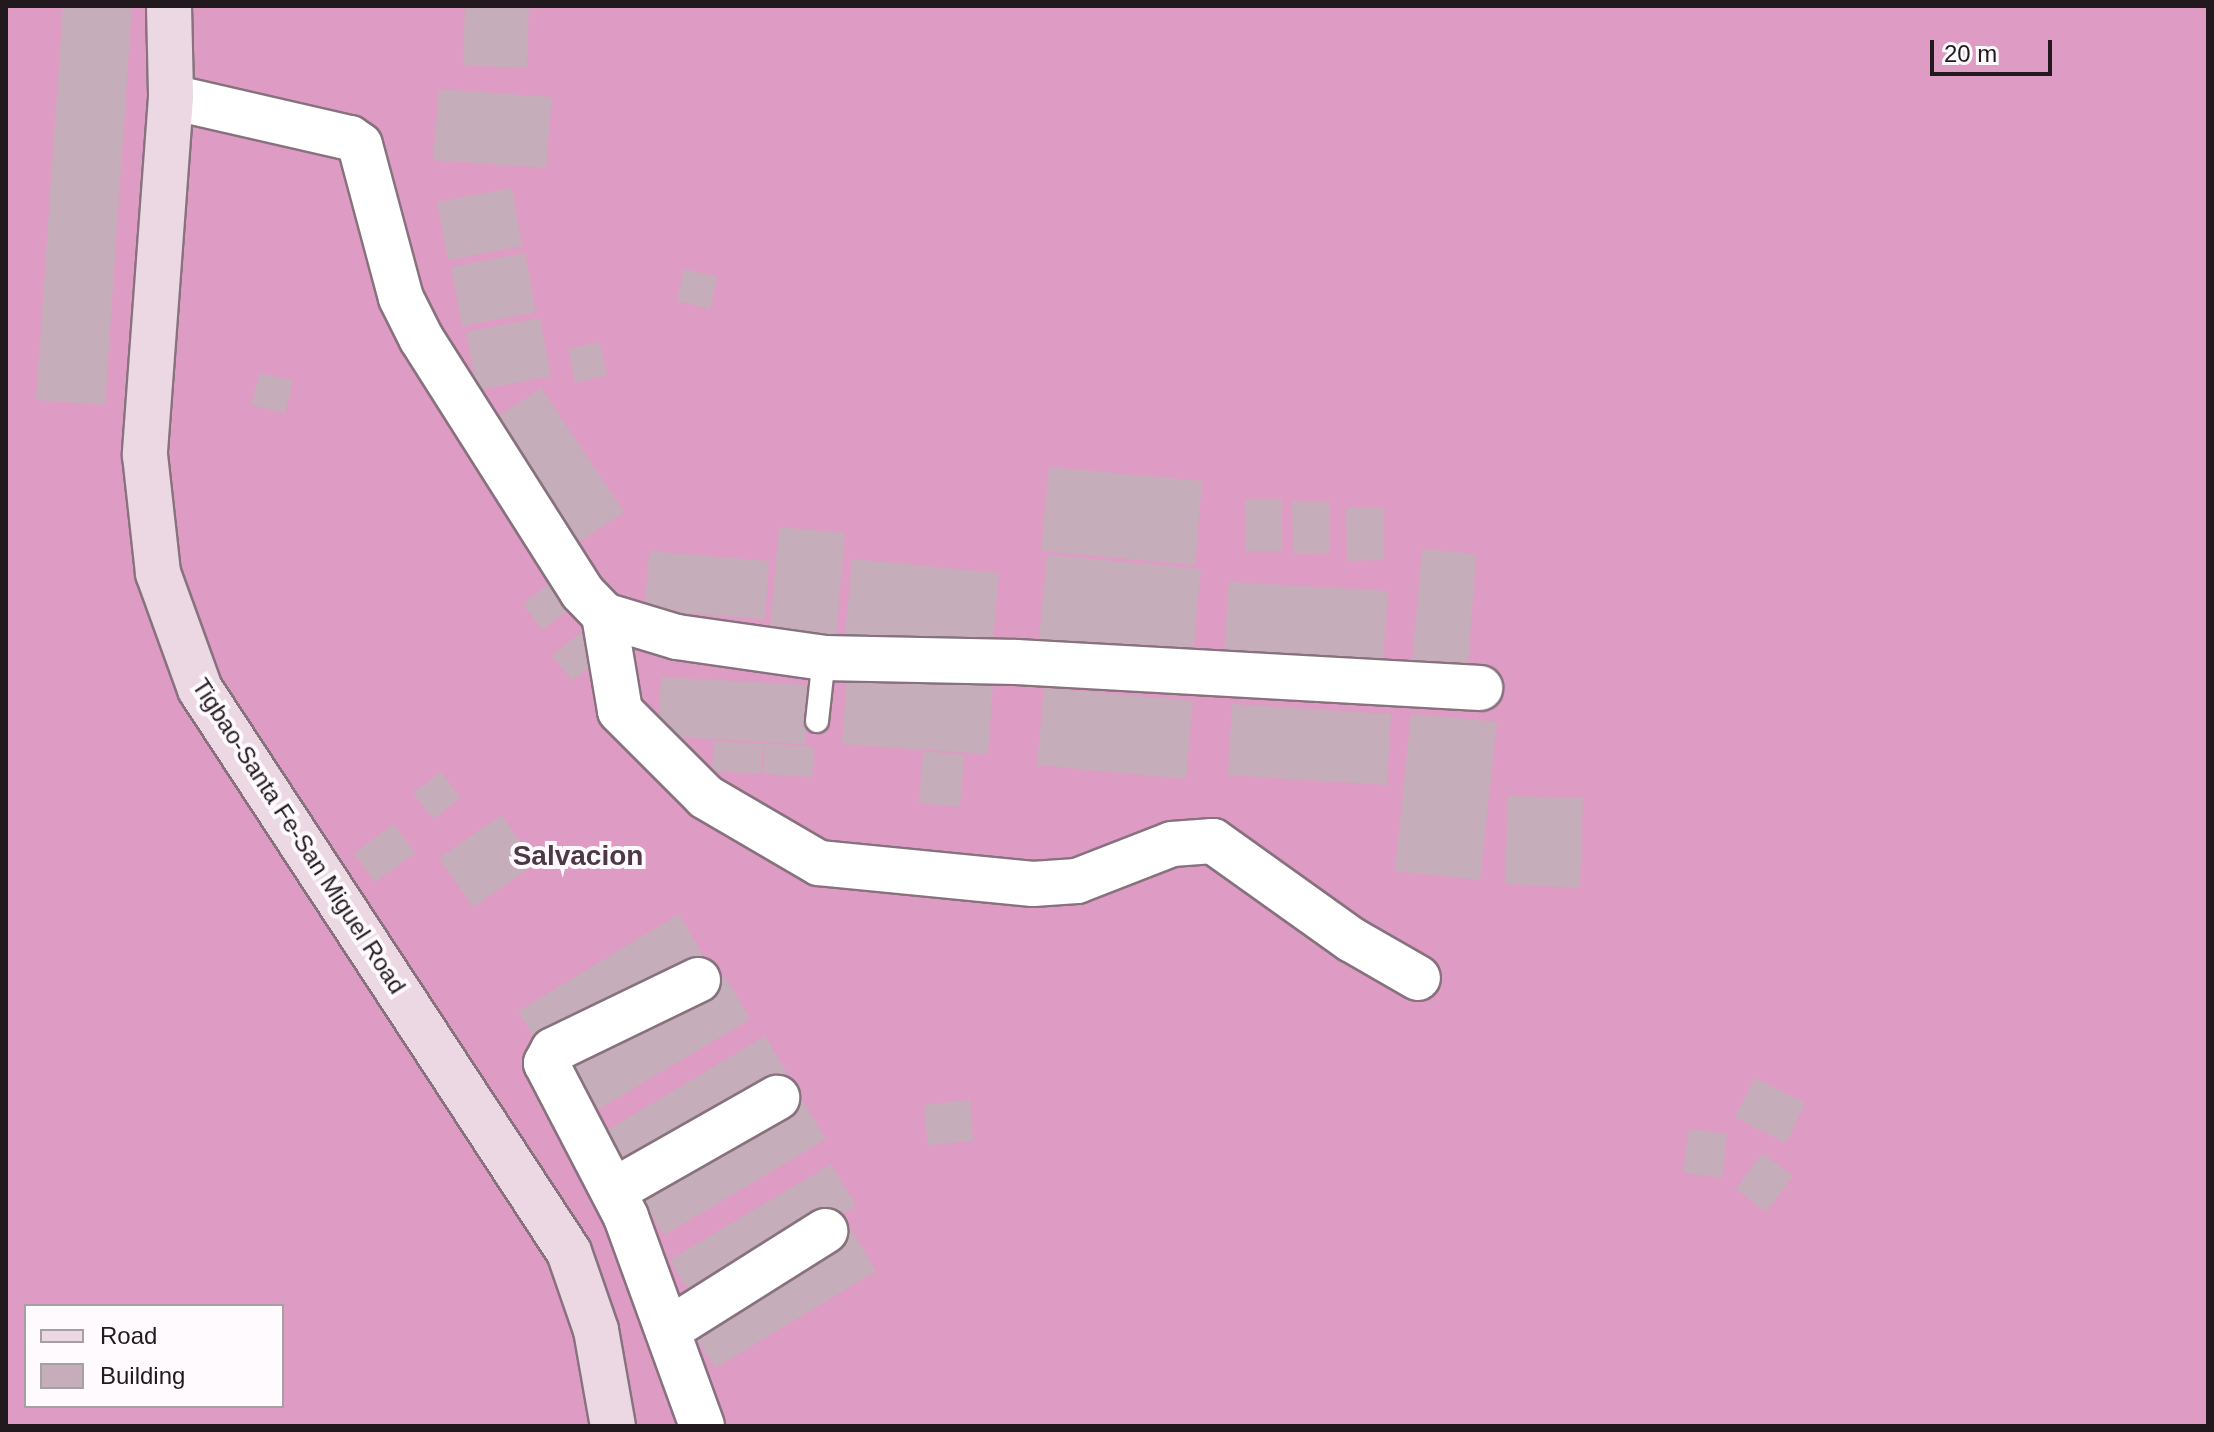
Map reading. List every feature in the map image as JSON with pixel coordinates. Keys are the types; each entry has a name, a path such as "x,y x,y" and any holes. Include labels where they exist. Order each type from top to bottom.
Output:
{"main road":[{"name":"Tigbao-Santa Fe-San Miguel Road","path":"169,6 171,97 145,455 158,573 200,689 569,1252 596,1330 605,1419"}],"street":[{"path":"171,97 350,138 360,145 367,155 401,298 421,338 582,592 604,615 677,637 824,658 974,660 1480,688"},
{"path":"604,615 620,711 706,797 819,863 1033,884 1077,881 1172,844 1213,841 1352,940 1418,978"},
{"path":"698,980 548,1055 546,1063 613,1191 702,1426"},
{"path":"613,1191 777,1098"},
{"path":"668,1330 825,1231"}],"lane":[{"path":"817,721 824,658"}],"shaded area":[{"path":"6,6 2208,6 2208,1426 6,1426"}],"building":[{"path":"63,6 132,6 105,405 36,400"},
{"path":"465,6 529,6 527,68 463,65"},
{"path":"439,89 552,97 546,168 433,160"},
{"path":"512,188 522,246 448,260 437,202"},
{"path":"525,253 536,312 462,326 451,267"},
{"path":"684,269 717,277 710,309 677,301"},
{"path":"540,318 551,376 477,390 466,332"},
{"path":"599,342 607,375 575,383 568,349"},
{"path":"260,373 293,381 285,413 251,405"},
{"path":"541,388 624,512 573,546 490,422"},
{"path":"1049,467 1202,481 1195,565 1041,551"},
{"path":"1245,499 1282,499 1282,551 1245,551"},
{"path":"1292,501 1329,501 1330,553 1293,554"},
{"path":"1346,508 1384,508 1384,560 1347,561"},
{"path":"779,527 845,533 835,645 769,639"},
{"path":"1422,549 1476,554 1468,666 1412,662"},
{"path":"649,551 769,561 765,619 645,610"},
{"path":"1047,555 1201,569 1193,653 1039,639"},
{"path":"852,559 999,573 992,651 845,637"},
{"path":"1229,582 1388,591 1383,662 1224,652"},
{"path":"550,583 570,609 542,630 523,604"},
{"path":"580,633 600,660 572,681 552,655"},
{"path":"847,675 993,685 988,754 842,744"},
{"path":"661,677 808,685 805,744 658,736"},
{"path":"1044,688 1193,701 1186,779 1037,765"},
{"path":"1232,704 1391,714 1387,785 1228,775"},
{"path":"1411,714 1497,722 1480,880 1395,871"},
{"path":"714,741 763,744 761,774 712,771"},
{"path":"764,743 814,747 812,777 763,774"},
{"path":"923,751 964,755 960,807 919,803"},
{"path":"441,772 460,798 433,819 413,793"},
{"path":"1508,796 1583,798 1580,888 1505,884"},
{"path":"502,815 535,864 473,907 439,858"},
{"path":"394,824 415,853 375,882 354,853"},
{"path":"679,914 704,957 543,1052 518,1011"},
{"path":"725,976 750,1019 589,1115 564,1073"},
{"path":"765,1036 790,1078 629,1175 604,1132"},
{"path":"1755,1078 1805,1103 1786,1143 1735,1117"},
{"path":"800,1097 826,1139 664,1235 639,1194"},
{"path":"970,1100 973,1141 928,1145 924,1105"},
{"path":"1689,1129 1727,1134 1722,1178 1683,1173"},
{"path":"1762,1153 1793,1176 1766,1212 1736,1189"},
{"path":"831,1164 856,1206 695,1302 670,1260"},
{"path":"851,1229 876,1271 715,1368 689,1326"}],"district":[{"name":"Salvacion","path":"578,856"}]}
